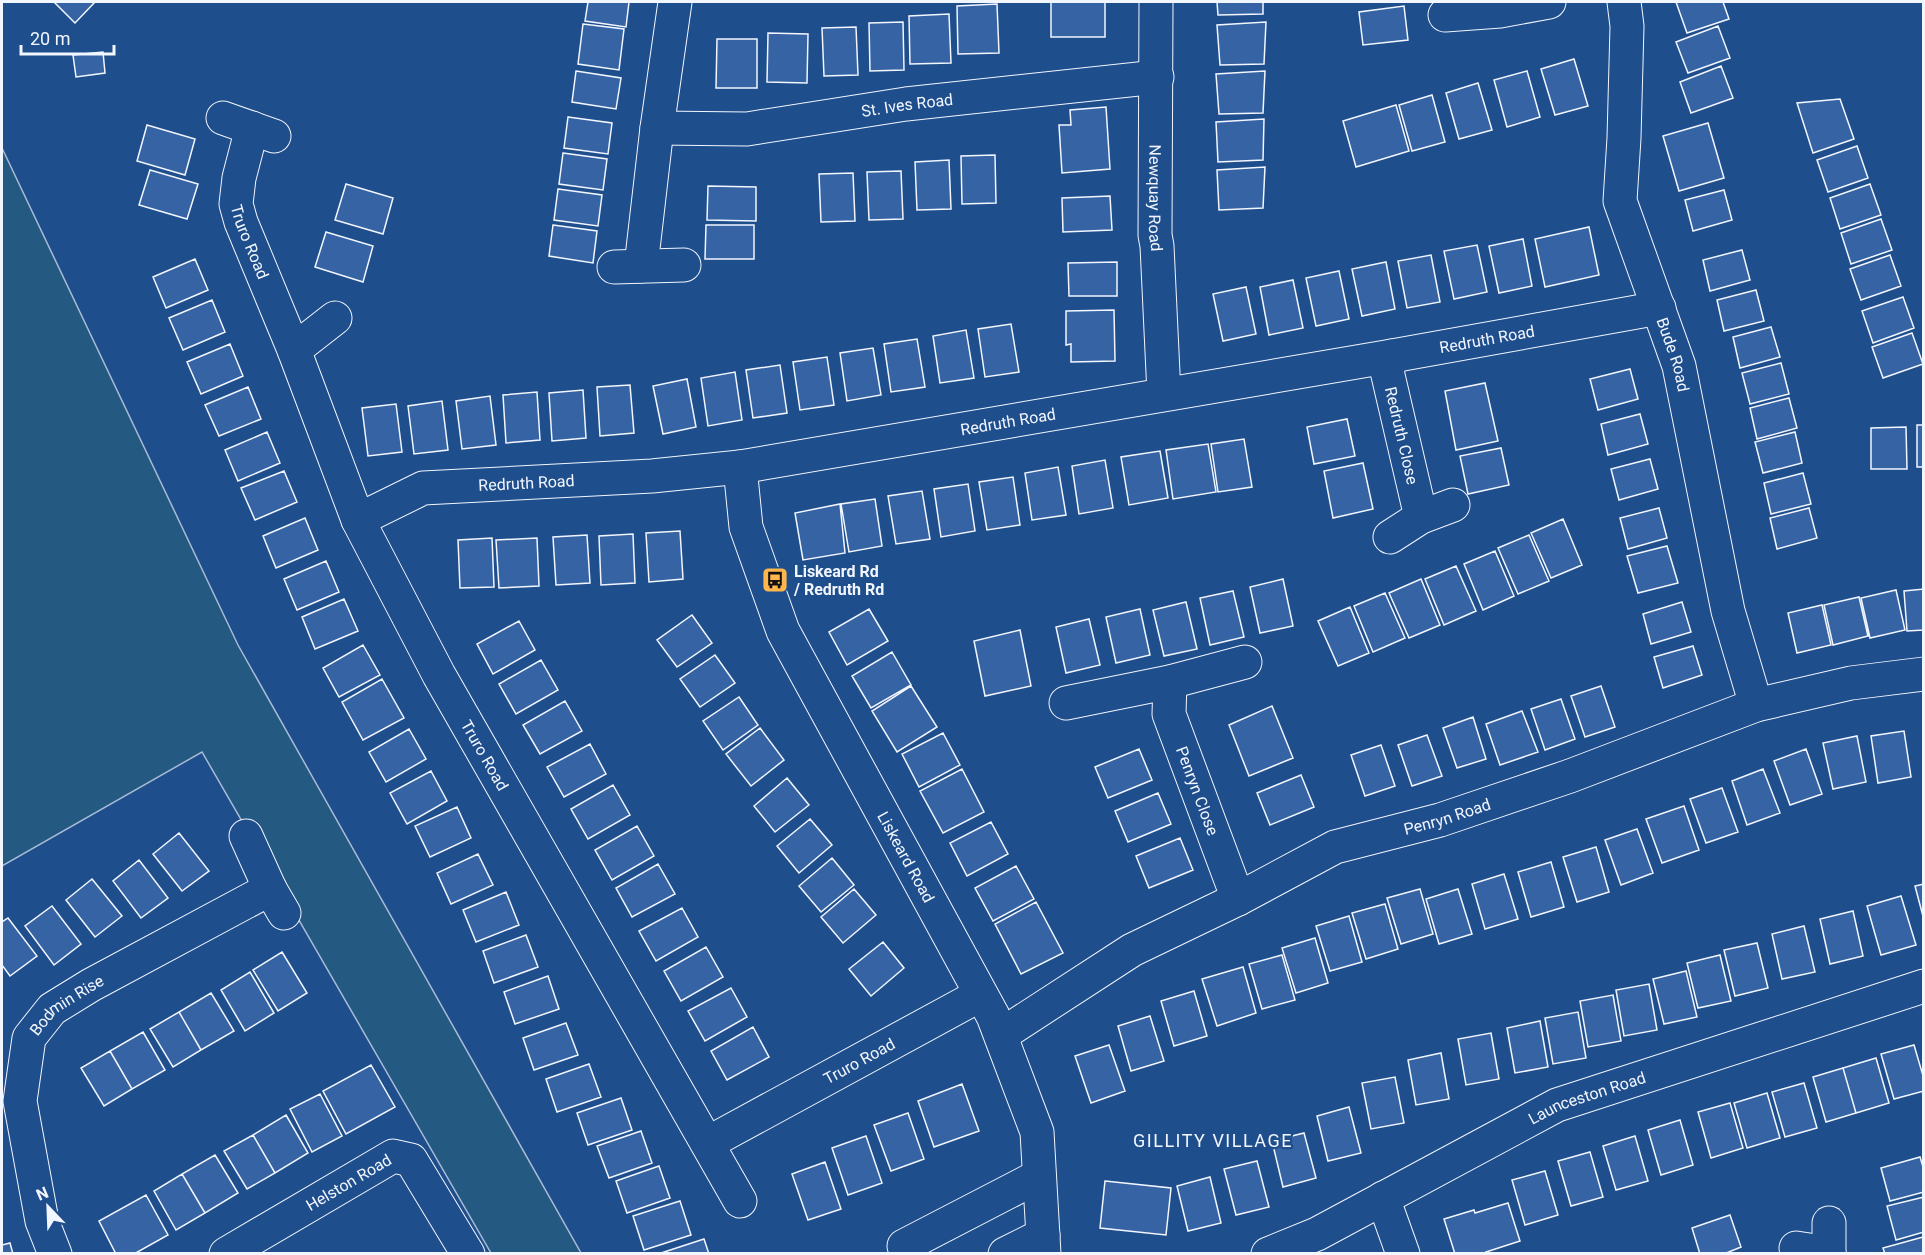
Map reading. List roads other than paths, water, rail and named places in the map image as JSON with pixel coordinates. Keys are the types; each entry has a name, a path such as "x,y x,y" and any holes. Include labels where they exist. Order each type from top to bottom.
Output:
{"street":[{"path":"675,2 657,128 628,267 684,265"},
{"name":"Newquay Road","path":"1156,2 1155,235 1164,394"},
{"path":"1445,20 1549,2"},
{"name":"Bude Road","path":"1624,2 1627,26 1620,201 1679,366 1728,611 1756,705"},
{"name":"St. Ives Road","path":"657,128 747,129 906,104 1157,77"},
{"name":"Truro Road","path":"250,128 236,204 241,222 294,350 358,520 439,675 740,1201"},
{"name":"Redruth Road","path":"358,520 423,488 652,476 740,467 1659,308"},
{"path":"294,350 335,318"},
{"name":"Redruth Close","path":"1392,356 1387,371 1421,517"},
{"name":"Liskeard Road","path":"740,467 747,526 783,632 1001,1035 1036,1132 1044,1244"},
{"path":"1390,537 1421,517 1453,506"},
{"path":"1066,703 1170,682 1245,662"},
{"name":"Penryn Road","path":"1001,1035 1132,950 1238,899 1335,847 1440,820 1549,784 1756,705 1851,683 1923,674"},
{"name":"Penryn Close","path":"1170,682 1169,714 1238,899"},
{"name":"Bodmin Rise","path":"55,1254 42,1221 20,1101 29,1038 52,1009 91,985 277,901 246,836"},
{"name":"Launceston Road","path":"1268,1254 1317,1234 1557,1105 1923,986"},
{"name":"Truro Road","path":"708,1143 980,995"},
{"name":"Helston Road","path":"226,1254 393,1156 411,1160 468,1254"},
{"path":"904,1246 1039,1176"},
{"path":"1383,1198 1403,1254"},
{"path":"1796,1248 1829,1243"},
{"path":"1005,1254 1044,1244"}],"place":[{"name":"Liskeard Rd / Redruth Rd","path":"775,580"}],"district":[{"name":"GILLITY VILLAGE","path":"1213,1140"}]}
